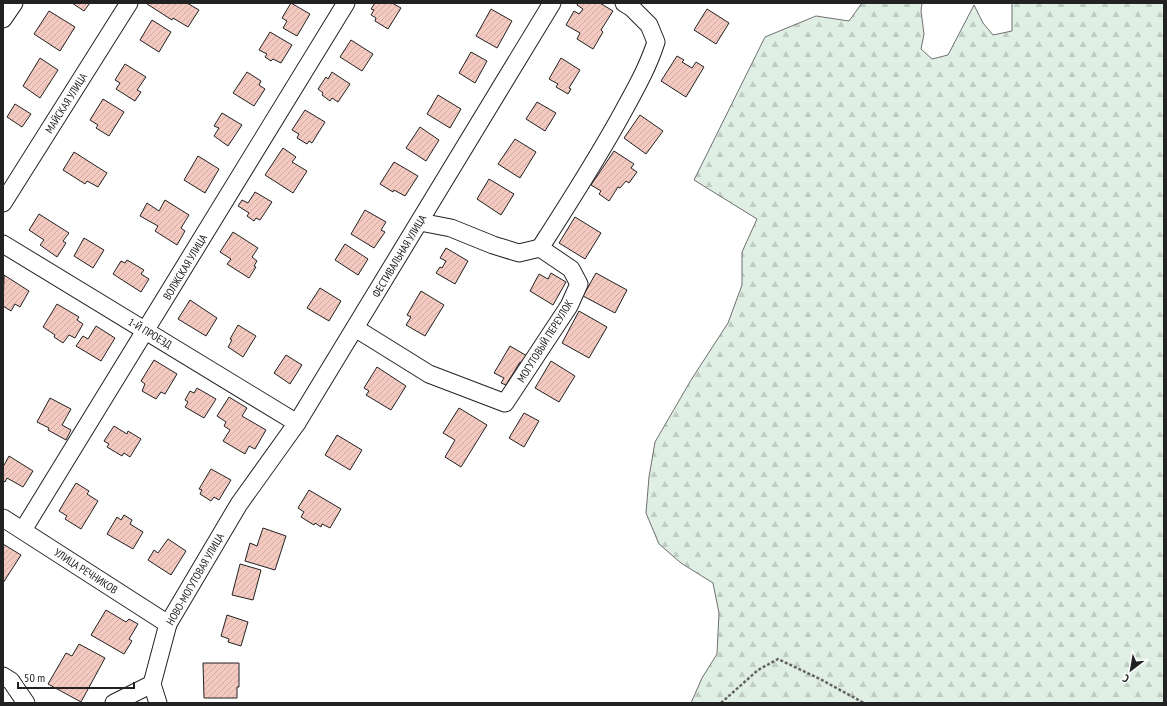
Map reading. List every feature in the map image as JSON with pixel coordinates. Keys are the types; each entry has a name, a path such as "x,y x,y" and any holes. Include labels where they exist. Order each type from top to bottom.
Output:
{"street":[{"path":"3,20 14,3"},
{"name":"МАЙСКАЯ УЛИЦА","path":"3,203 129,3"},
{"name":"ВОЛЖСКАЯ УЛИЦА","path":"22,530 346,3"},
{"name":"ФЕСТИВАЛЬНАЯ УЛИЦА","path":"239,504 298,423 552,3"},
{"path":"420,222 451,228 493,245 519,253 540,248 608,138 650,62 656,42 649,25 632,8 624,3"},
{"name":"1-Й ПРОЕЗД","path":"3,244 298,423"},
{"name":"МОГУТОВЫЙ ПЕРЕУЛОК","path":"355,328 428,374 505,403 569,306 579,284 571,269 540,248"},
{"name":"НОВО-МОГУТОВАЯ УЛИЦА","path":"152,684 168,624 239,504"},
{"name":"УЛИЦА РЕЧНИКОВ","path":"3,518 168,624"},
{"path":"3,676 11,681 26,703"},
{"path":"114,703 152,684 158,703"}],"path":[{"path":"721,703 758,670 778,659 820,679 864,703"}],"green space":[{"path":"862,3 922,3 921,11 924,34 921,49 932,59 948,55 974,5 983,23 993,35 1012,31 1012,3 1164,3 1164,703 691,703 702,678 717,654 719,613 713,583 681,563 659,544 646,513 649,477 655,442 691,380 728,323 742,285 742,252 757,219 694,180 765,37 816,16 849,21"}],"building":[{"path":"72,3 90,3 84,11"},
{"path":"187,3 199,10 188,27 173,18 172,20 147,4"},
{"path":"291,3 310,14 297,36 283,28 287,21 282,18"},
{"path":"375,3 392,3 401,8 388,29 375,21 376,18 371,15 374,10 371,9"},
{"path":"578,3 600,3 613,11 601,30 603,32 593,49 577,39 580,33 566,25 574,11 579,14 583,9 577,5"},
{"path":"491,9 512,21 497,48 476,36"},
{"path":"707,9 729,23 716,44 694,30"},
{"path":"49,11 75,27 60,51 34,34"},
{"path":"152,20 171,32 159,52 140,40"},
{"path":"270,32 292,45 281,63 273,59 271,61 265,57 267,54 259,50"},
{"path":"351,40 373,54 362,71 340,57"},
{"path":"471,52 487,61 475,83 459,73"},
{"path":"677,56 684,60 682,62 692,68 696,62 704,67 686,97 661,81"},
{"path":"40,58 58,70 40,98 23,86"},
{"path":"561,58 580,70 569,88 571,89 568,94 556,87 558,84 549,79"},
{"path":"125,64 146,77 137,90 141,92 135,101 116,89 120,83 115,80"},
{"path":"247,72 261,81 259,85 265,89 254,106 233,93"},
{"path":"332,72 350,84 338,102 332,98 330,101 322,95 323,93 318,89 326,77 328,79"},
{"path":"438,95 461,109 450,128 427,114"},
{"path":"103,99 124,112 109,136 96,128 98,125 90,120"},
{"path":"537,102 556,113 545,131 526,119"},
{"path":"15,104 31,114 22,127 7,117"},
{"path":"305,110 325,122 312,143 309,141 307,144 297,138 299,134 292,130"},
{"path":"222,113 242,125 228,146 214,136 219,128 214,126"},
{"path":"640,115 663,131 646,154 624,138"},
{"path":"420,127 439,140 426,161 406,148"},
{"path":"515,139 536,152 520,178 498,164"},
{"path":"283,148 296,157 292,162 307,171 293,193 265,175"},
{"path":"614,151 634,164 631,168 637,172 629,183 626,181 620,188 618,187 609,201 599,194 601,191 591,185"},
{"path":"74,152 107,173 98,187 87,181 85,184 63,170"},
{"path":"198,156 219,169 205,193 184,180"},
{"path":"394,162 418,176 405,196 394,190 393,192 380,184"},
{"path":"489,179 514,194 501,215 477,199"},
{"path":"255,192 272,202 260,220 256,218 254,221 247,216 249,213 238,206 242,200 248,203"},
{"path":"165,200 189,215 181,228 185,231 177,245 155,231 158,226 140,216 147,203 159,211"},
{"path":"365,210 386,222 381,230 385,232 374,248 351,234"},
{"path":"39,214 69,233 63,241 66,243 57,257 40,245 44,240 29,230"},
{"path":"575,217 601,233 585,259 559,243"},
{"path":"233,232 258,248 252,257 257,261 254,266 256,267 249,278 227,264 231,259 220,252"},
{"path":"84,238 104,250 93,268 74,256"},
{"path":"345,244 368,259 358,275 335,260"},
{"path":"446,248 468,261 455,284 436,273 440,267 442,268 446,261 440,258"},
{"path":"127,260 144,270 141,274 149,279 141,292 113,274 121,261 125,263"},
{"path":"551,273 566,282 553,305 530,291 539,274 548,279"},
{"path":"596,273 627,290 615,313 583,296"},
{"path":"4,275 29,291 20,307 15,304 11,311 3,306"},
{"path":"320,288 341,301 329,321 307,308"},
{"path":"421,291 444,305 425,336 406,325 411,317 407,315"},
{"path":"190,300 217,318 206,336 178,319"},
{"path":"57,304 79,317 77,320 83,324 75,338 69,335 63,343 54,337 55,335 43,327"},
{"path":"579,311 607,327 589,358 562,343"},
{"path":"238,325 256,336 243,357 228,347 232,340 230,339"},
{"path":"96,326 115,338 101,361 76,346 83,336 88,339"},
{"path":"510,346 527,356 523,364 520,362 506,385 501,383 504,378 494,373"},
{"path":"286,355 302,365 290,384 274,373"},
{"path":"154,360 177,374 165,394 161,392 156,399 142,391 145,384 141,381"},
{"path":"551,361 575,376 559,402 535,388"},
{"path":"377,367 406,386 391,410 366,395 369,391 364,388"},
{"path":"197,388 216,399 204,418 185,407 188,402 185,400 190,391 194,393"},
{"path":"229,397 247,408 242,416 266,430 255,449 249,446 245,454 223,441 230,430 224,426 226,422 217,416"},
{"path":"50,398 71,409 62,425 71,430 66,440 48,430 49,428 37,422"},
{"path":"459,408 487,425 461,467 445,457 455,440 443,433"},
{"path":"524,413 539,421 524,447 509,438"},
{"path":"114,426 127,434 128,431 141,439 130,457 124,453 122,456 107,447 109,444 104,441"},
{"path":"337,435 362,450 350,470 325,455"},
{"path":"9,456 33,471 23,487 7,478 5,482 3,481 3,467"},
{"path":"211,469 231,480 219,500 214,497 211,501 200,494 202,490 199,489"},
{"path":"76,483 89,491 87,494 98,501 81,529 65,519 67,516 59,511"},
{"path":"309,490 341,509 330,528 322,524 321,527 315,523 314,525 301,517 304,512 298,508"},
{"path":"124,515 132,520 130,524 143,532 133,549 107,534 117,517 121,520"},
{"path":"263,528 286,536 275,570 245,561 250,543 257,546"},
{"path":"168,539 186,551 171,575 148,560 154,550 158,553"},
{"path":"3,544 21,555 3,583"},
{"path":"240,564 261,570 253,600 232,595"},
{"path":"106,610 126,622 129,619 138,624 129,639 132,641 124,654 91,635"},
{"path":"227,615 248,622 241,646 228,642 229,639 221,636"},
{"path":"79,644 105,658 81,702 48,684 66,653 72,656"},
{"path":"203,663 239,663 239,687 237,687 237,698 204,698"}]}
